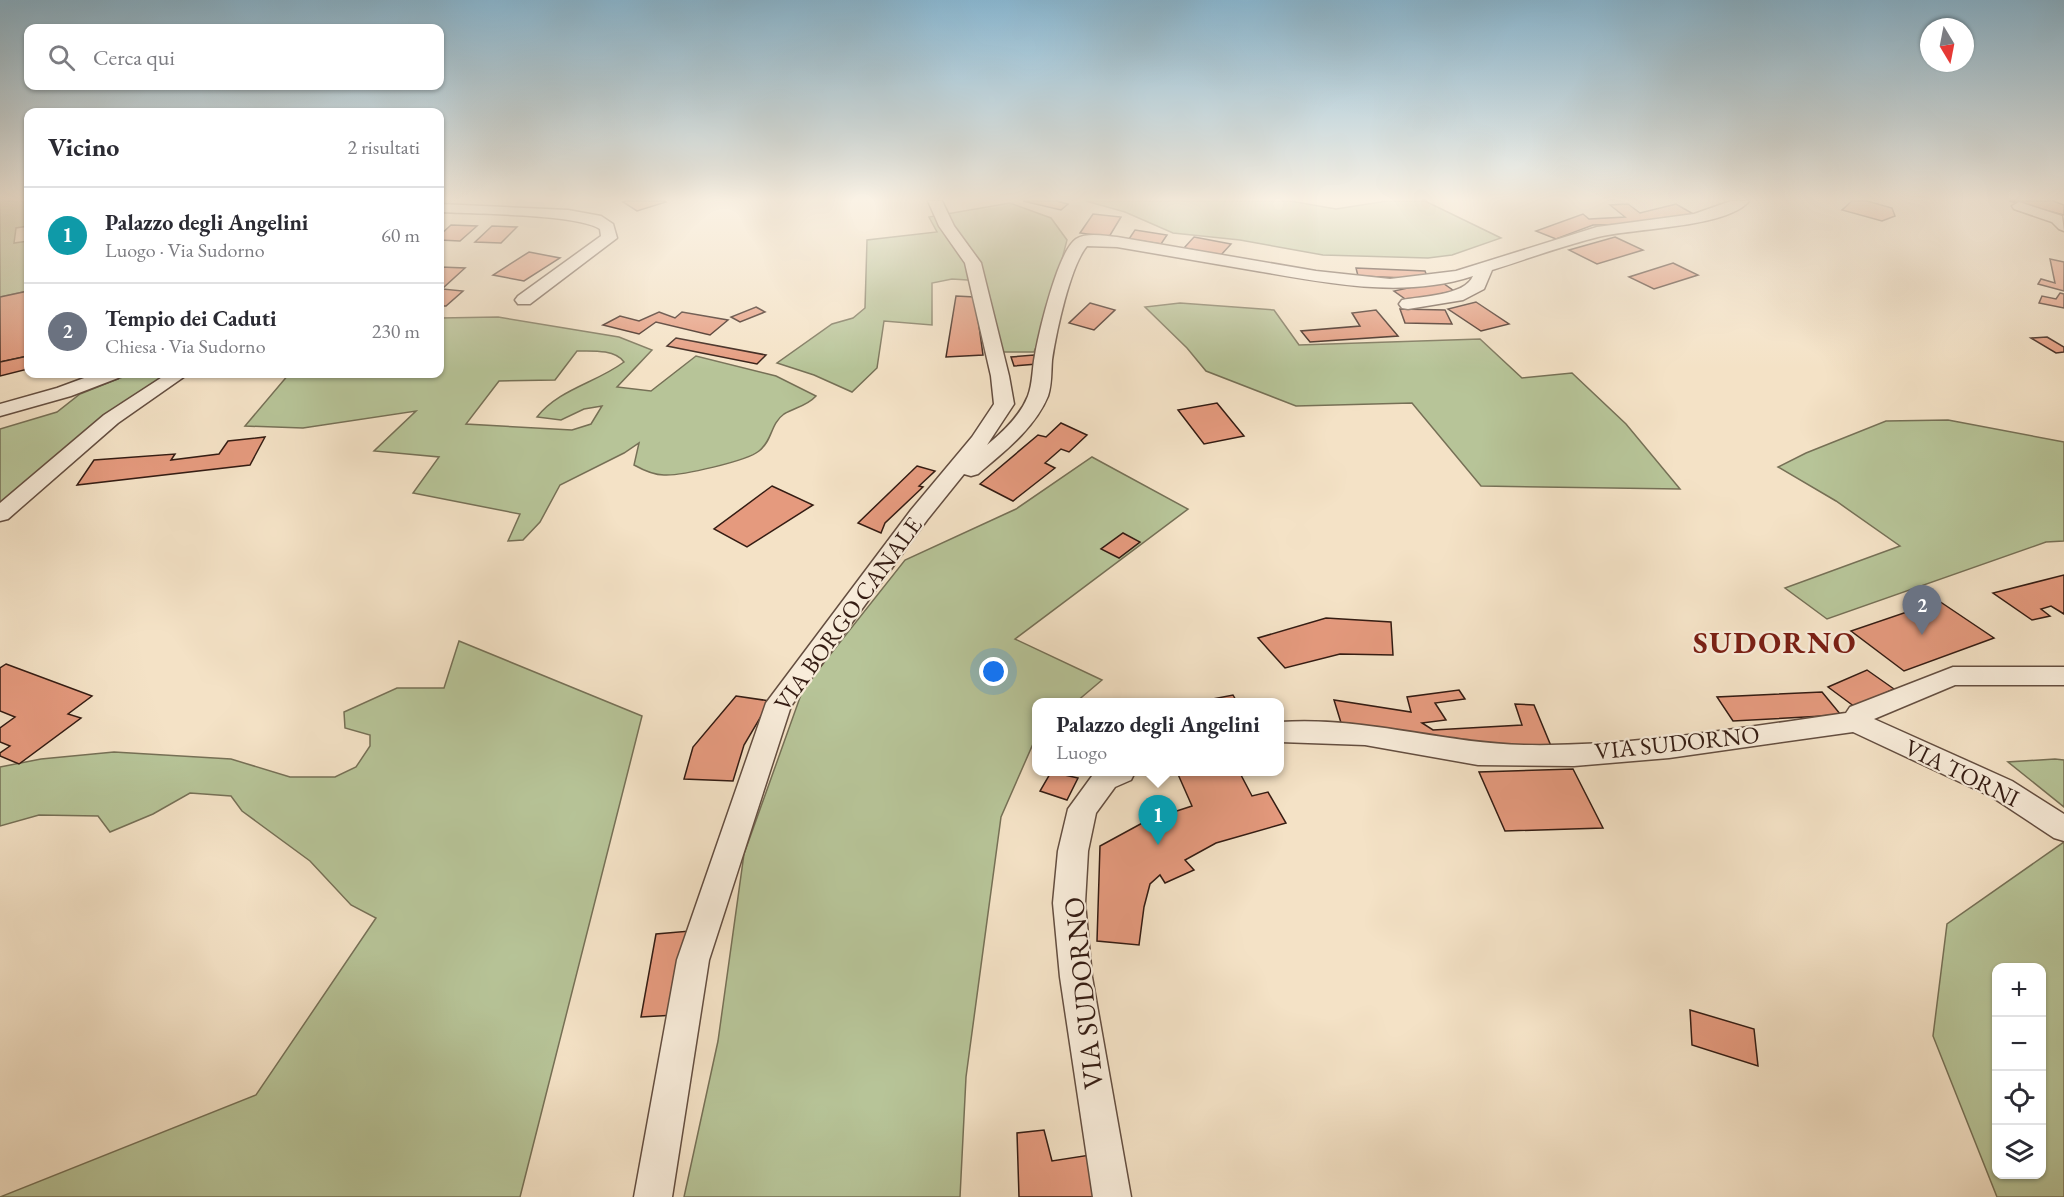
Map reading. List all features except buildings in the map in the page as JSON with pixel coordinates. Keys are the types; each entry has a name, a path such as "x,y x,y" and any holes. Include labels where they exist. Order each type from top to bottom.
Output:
{"street":[{"path":"524,300 583,257"},
{"name":"VIA BORGO CANALE","path":"653,1197 693,960 778,703 919,514 980,441 1004,404 1000,376 983,312 980,287 973,263 969,257"},
{"path":"919,514 1015,431 1038,398 1044,356 1071,257"},
{"path":"1204,257 1316,276 1390,284 1458,276 1516,257"},
{"path":"1408,304 1457,296 1478,285 1486,266"},
{"path":"0,410 64,392 101,378"},
{"path":"0,514 111,419 173,378"},
{"name":"VIA SUDORNO","path":"1284,732 1312,730 1353,733 1477,754 1554,754 1644,749 1859,721 1859,714 1953,676 2062,676"},
{"name":"VIA TORNI","path":"1859,721 1864,726 2002,789 2064,829"},
{"name":"VIA SUDORNO","path":"1111,776 1105,779 1082,808 1073,851 1069,903 1076,977 1112,1197"}],"green space":[{"path":"0,257 24,257 24,292 0,297"},
{"path":"867,257 1063,257 1045,324 1034,352 998,352 983,281 952,279 932,283 932,325 884,321 877,368 852,392 814,375 777,363 832,324 853,318 865,308"},
{"path":"1388,257 1437,257 1428,258"},
{"path":"1180,303 1274,310 1299,345 1480,339 1522,378 1572,373 1626,424 1680,489 1481,486 1412,403 1296,406 1206,371 1187,348 1145,307"},
{"path":"498,317 619,337 652,350 617,387 651,391 696,356 776,376 816,396 779,418 764,447 759,451 713,467 672,475 656,474 634,465 639,443 560,485 540,522 523,540 508,541 520,514 413,493 439,457 374,451 416,411 303,428 245,426 286,378 444,378 444,318","holes":["577,351 596,351 615,355 624,362 567,393 546,407 537,417 561,420 584,409 602,406 591,424 572,430 466,424 499,381 555,380"]},
{"path":"120,378 168,378 141,396 0,509 0,429 57,412 80,394"},
{"path":"1948,420 2064,442 2064,541 2046,542 1827,619 1785,588 1900,546 1836,501 1778,467 1806,453 1886,421"},
{"path":"1092,457 1188,509 1015,639 1102,680 1081,698 1032,698 1032,746 1001,817 966,1077 960,1197 684,1197 718,1041 744,854 803,689 905,560 1016,509"},
{"path":"459,641 642,716 520,1197 0,1197 256,1095 376,918 351,905 310,861 242,811 231,796 190,793 153,814 110,832 98,816 39,815 0,826 0,767 41,759 114,752 231,759 290,777 335,777 356,767 370,746 370,735 345,728 344,712 397,688 444,688"},
{"path":"2064,760 2064,807 2008,762"},
{"path":"2064,842 2064,1197 1997,1197 1933,1036 1947,924"}],"place":[{"name":"Tempio dei Caduti","path":"1922,635"},
{"name":"Palazzo degli Angelini","path":"1158,845"}],"district":[{"name":"SUDORNO","path":"1775,643"}]}
